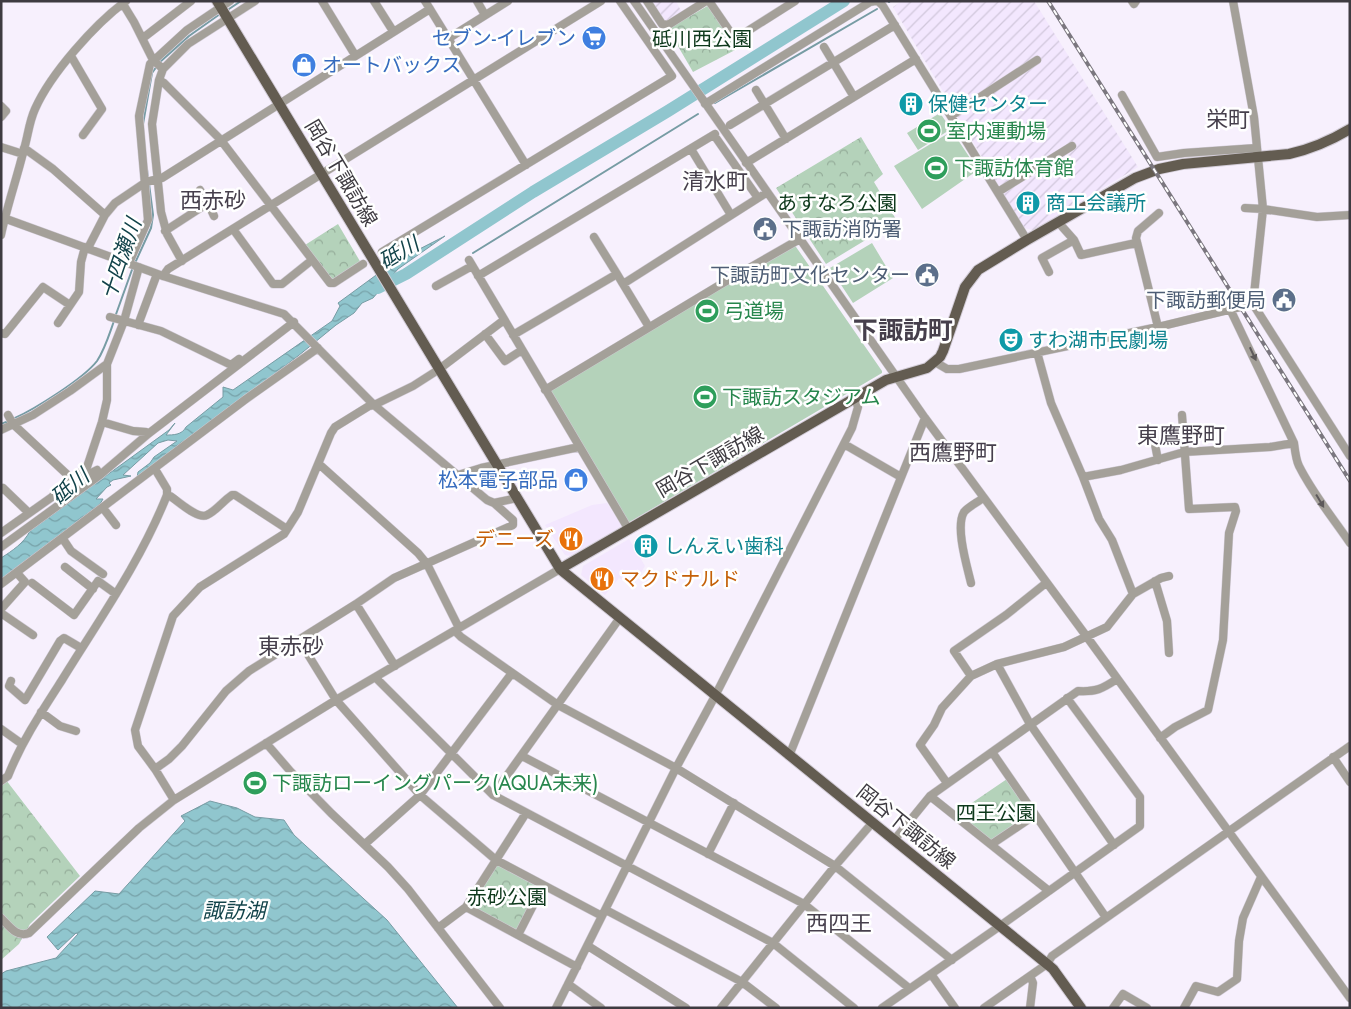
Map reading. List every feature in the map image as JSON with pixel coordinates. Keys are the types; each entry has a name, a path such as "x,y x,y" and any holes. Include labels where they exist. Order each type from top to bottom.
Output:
{"main road":[{"name":"岡谷下諏訪線","path":"224,8 321,175 560,569 619,619 895,839 1053,969 1081,1008"},
{"path":"935,362 944,351 966,287 978,270 1135,178 1159,169 1183,164 1256,152 1305,150 1320,145 1350,129"},
{"name":"岡谷下諏訪線","path":"560,569 855,398 895,376 917,372 935,362"}],"street":[{"path":"143,38 191,1"},
{"path":"158,64 188,30 224,8 255,1"},
{"path":"322,1 355,55"},
{"path":"374,1 393,31"},
{"path":"426,1 526,165"},
{"path":"477,1 485,15"},
{"path":"449,38 508,1"},
{"path":"138,325 160,275 602,1"},
{"path":"382,252 672,76 620,1"},
{"path":"634,1 766,193 925,418 1350,998"},
{"path":"647,1 662,24 668,24 708,1 735,39 795,1"},
{"path":"704,102 870,2 877,1 895,25 1027,240"},
{"path":"1132,1 1134,4 1136,1"},
{"path":"1233,1 1254,117 1263,209 1253,304 1350,456"},
{"path":"1,235 3,218 35,108 54,77 84,40 125,2 158,64 159,80 152,124 161,212 165,231 182,261"},
{"path":"1,533 52,497 87,467 102,422 106,400 106,364 123,321 134,265 148,220 140,117 150,64 158,64 188,44 224,8"},
{"path":"58,323 80,292 81,262 105,215 114,203 146,182 157,179 430,9"},
{"path":"730,125 895,25"},
{"path":"824,47 854,97"},
{"path":"71,56 102,110 83,135"},
{"path":"746,163 916,59"},
{"path":"951,116 1037,60"},
{"path":"159,80 220,139 330,283 334,284 363,264"},
{"path":"756,90 786,139"},
{"path":"1122,95 1158,157 1200,152 1256,152"},
{"path":"1,106 6,111 1,118"},
{"path":"140,117 152,118"},
{"path":"478,276 715,134 758,198"},
{"path":"998,192 1072,146"},
{"path":"1,147 24,151 53,169 105,215"},
{"path":"691,149 731,215"},
{"path":"200,190 214,216"},
{"path":"623,284 766,193"},
{"path":"165,231 208,203"},
{"path":"1245,208 1317,218 1350,215"},
{"path":"1158,327 1136,243 1138,231 1159,212"},
{"path":"3,218 160,275 207,291 274,309 284,314 296,324 374,405 513,520 513,525 394,578 249,671 226,691 182,746 155,769"},
{"path":"1058,222 1074,240 1080,255 1136,243"},
{"path":"233,229 274,284 282,284 312,260"},
{"path":"594,236 649,327"},
{"path":"545,390 800,239"},
{"path":"1049,272 1042,258 1074,240"},
{"path":"436,286 470,263 629,530"},
{"path":"513,335 617,274"},
{"path":"1,334 5,334 43,287 70,305"},
{"path":"935,362 947,370 958,369 1231,311 1253,304"},
{"path":"1231,311 1294,443 1299,465 1329,515 1350,543"},
{"path":"111,317 161,331 231,365 248,353 250,356"},
{"path":"174,800 138,746 135,730 173,616 200,587 280,537 287,529 298,512 335,427 369,406 413,386 438,370 504,320"},
{"path":"1,547 100,475 148,434 250,356 296,324"},
{"path":"485,334 505,361 522,350"},
{"path":"1,584 316,346"},
{"path":"1037,352 1051,403 1084,477 1099,518 1112,540 1134,594"},
{"path":"1,430 11,419 33,414 70,391 106,364"},
{"path":"556,1008 676,768 715,696 852,428 858,407 855,398"},
{"path":"1160,738 1175,727 1208,710 1223,640 1229,533 1236,511 1235,507 1189,510 1182,415"},
{"path":"789,756 925,418"},
{"path":"11,419 75,481 96,470 100,475"},
{"path":"102,422 148,434"},
{"path":"1152,429 1158,460"},
{"path":"1084,477 1121,470 1184,452 1270,447 1294,443"},
{"path":"844,444 901,477"},
{"path":"458,474 579,447"},
{"path":"319,464 411,547 427,564 461,637 558,705 676,768 836,866 952,960"},
{"path":"1,781 8,776 22,744 116,594 142,547 167,495 167,489 155,469"},
{"path":"1,490 3,488 29,513"},
{"path":"52,497 66,494 69,498"},
{"path":"167,495 202,517 208,515 232,495 235,495 287,529"},
{"path":"494,504 517,498"},
{"path":"971,583 962,539 961,523 964,512 984,498"},
{"path":"103,508 116,525"},
{"path":"63,539 72,550 104,574"},
{"path":"65,567 92,589"},
{"path":"1,918 15,932 25,935 33,931 139,828 174,800 336,700 560,569"},
{"path":"1,609 25,582 16,573"},
{"path":"947,784 920,744 934,725 942,708 972,676 997,664 1064,646 1107,627 1134,594 1155,581 1169,576"},
{"path":"32,584 74,614 98,581 116,594"},
{"path":"1155,581 1167,621 1169,653"},
{"path":"972,676 954,651 1006,615 1046,583"},
{"path":"356,604 395,666"},
{"path":"1,613 33,635"},
{"path":"493,795 619,619"},
{"path":"11,681 9,686 25,700 60,641 64,638 81,648"},
{"path":"299,640 336,700 420,795 496,860 543,886 604,913 742,982 776,1008"},
{"path":"997,664 1030,724 1114,845"},
{"path":"365,844 420,795 512,673"},
{"path":"376,678 493,795 773,943 854,1008"},
{"path":"895,839 930,796 1078,691 1103,689 1117,679"},
{"path":"882,1008 1076,873 1140,826 1140,797 1067,698"},
{"path":"41,712 60,726 76,730"},
{"path":"1,729 22,744"},
{"path":"266,743 291,772 408,889 500,1008"},
{"path":"984,1008 1047,964 1052,956 1106,916 1350,746"},
{"path":"992,752 1106,916"},
{"path":"522,756 804,904 909,988"},
{"path":"1333,757 1350,782"},
{"path":"930,796 1049,891"},
{"path":"708,854 734,803"},
{"path":"438,928 466,906 526,813"},
{"path":"992,844 1035,816"},
{"path":"721,1008 804,904 873,822"},
{"path":"1184,1008 1196,986 1218,992 1237,980 1239,941 1243,918 1261,877"},
{"path":"518,935 543,886"},
{"path":"466,906 577,967"},
{"path":"588,946 686,1008"},
{"path":"931,974 954,1008"},
{"path":"1030,976 1033,983 1030,1008"},
{"path":"568,984 601,1008"},
{"path":"1113,1008 1123,994 1147,1008"}],"shaded area":[{"path":"652,1 676,1 682,13 669,21 665,21"},
{"path":"902,1 1034,1 1138,167 1033,230 1024,228 893,7"},
{"path":"607,503 622,526 570,556 565,555 545,525 592,505"},
{"path":"629,539 645,566 633,586 619,578 605,595 581,575 583,566"}],"green space":[{"name":"砥川西公園","path":"709,5 737,49 693,72 668,29"},
{"name":"室内運動場","path":"940,113 951,129 918,150 907,133"},
{"name":"下諏訪体育館","path":"952,131 978,170 922,209 894,166"},
{"name":"あすなろ公園","path":"861,137 883,174 874,182 897,221 826,264 776,188"},
{"path":"338,224 361,263 334,281 305,245"},
{"path":"872,243 893,278 853,303 830,268"},
{"path":"794,244 882,373 628,523 549,391"},
{"name":"四王公園","path":"1007,779 1031,814 992,842 957,813"},
{"path":"6,780 80,876 30,924 19,944 1,960 1,784"},
{"name":"赤砂公園","path":"500,864 541,886 517,931 472,908 471,904 496,865"}],"water":[{"path":"445,236 398,269 373,298 362,303 354,313 137,478 138,472 150,463 154,457 177,441 168,440 158,443 123,475 131,476 113,480 109,483 111,485 96,499 103,499 100,504 1,579 1,558 21,543 30,531 169,430 175,423 166,435 182,432 223,397 223,387 233,390 332,321 340,306 338,303 394,262"},
{"name":"諏訪湖","path":"210,801 237,808 255,817 284,820 294,835 387,920 458,1008 1,1008 1,974 56,958 78,934 76,933 58,950 47,937 95,891 119,894 185,821 181,816"}],"waterway":[{"name":"十四瀬川","path":"226,11 241,1"},
{"name":"砥川","path":"378,288 406,274 533,192 668,111 844,1"},
{"path":"715,103 877,9"},
{"name":"十四瀬川","path":"160,62 189,36 220,14"},
{"name":"十四瀬川","path":"143,124 152,73 157,66"},
{"path":"473,253 698,114"},
{"name":"十四瀬川","path":"147,169 148,179"},
{"name":"十四瀬川","path":"135,263 151,228 153,215 149,184"},
{"name":"十四瀬川","path":"115,317 133,267"},
{"name":"十四瀬川","path":"13,419 58,393 90,368 102,352 114,321"},
{"name":"十四瀬川","path":"1,424 9,421"}],"railway":[{"path":"1048,1 1350,481"}],"place":[{"name":"セブン-イレブン","path":"594,38"},
{"name":"オートバックス","path":"304,65"},
{"name":"保健センター","path":"911,104"},
{"name":"室内運動場","path":"929,131"},
{"name":"下諏訪体育館","path":"936,168"},
{"name":"商工会議所","path":"1028,203"},
{"name":"下諏訪消防署","path":"765,229"},
{"name":"下諏訪町文化センター","path":"927,275"},
{"name":"下諏訪郵便局","path":"1284,300"},
{"name":"弓道場","path":"707,311"},
{"name":"すわ湖市民劇場","path":"1011,340"},
{"name":"下諏訪スタジアム","path":"705,397"},
{"name":"松本電子部品","path":"576,480"},
{"name":"デニーズ","path":"571,539"},
{"name":"しんえい歯科","path":"646,546"},
{"name":"マクドナルド","path":"602,579"},
{"name":"下諏訪ローイングパーク(AQUA未来)","path":"255,783"}],"district":[{"name":"栄町","path":"1228,119"},
{"name":"清水町","path":"715,181"},
{"name":"西赤砂","path":"213,200"},
{"name":"下諏訪町","path":"903,330"},
{"name":"東鷹野町","path":"1181,435"},
{"name":"西鷹野町","path":"953,452"},
{"name":"東赤砂","path":"291,646"},
{"name":"西四王","path":"839,923"}]}
